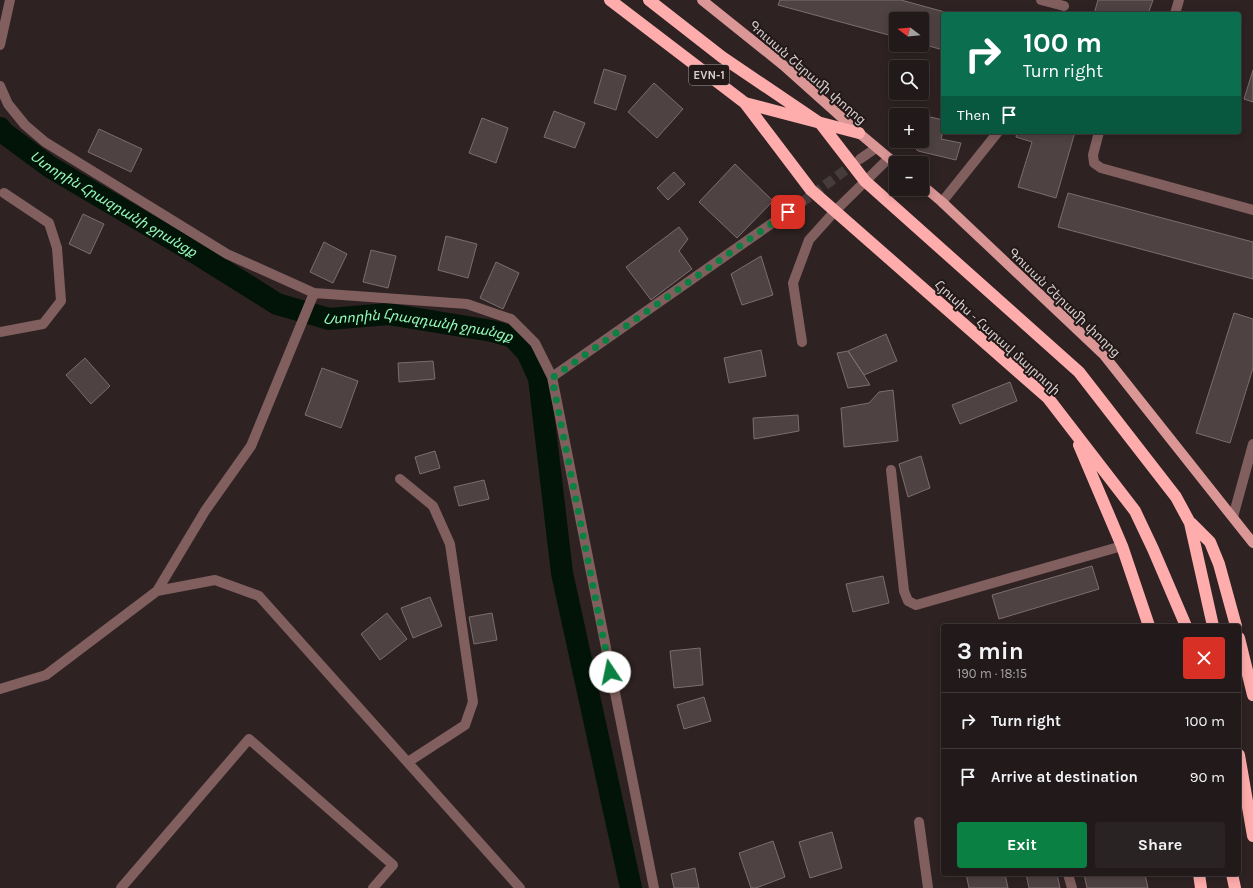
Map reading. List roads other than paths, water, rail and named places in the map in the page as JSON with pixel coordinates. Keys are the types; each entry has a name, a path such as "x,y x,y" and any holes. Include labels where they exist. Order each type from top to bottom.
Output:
{"highway":[{"name":"Հյուսիս - Հարավ մայրուղի","path":"610,0 745,103 811,190 1048,398 1135,511 1185,624"},
{"name":"EVN-1","path":"649,0 722,57 821,124"},
{"name":"Հյուսիս - Հարավ մայրուղի","path":"745,103 859,134"},
{"path":"821,124 865,181 1079,372 1176,497 1190,523 1214,624"},
{"path":"1071,428 1122,546 1147,624"},
{"path":"1190,523 1210,542 1219,564 1235,624"},
{"path":"1241,646 1253,694"},
{"path":"1241,767 1253,836"},
{"path":"1199,876 1201,888"},
{"path":"1232,876 1235,888"}],"main road":[{"name":"Գուսան Շերամի փողոց","path":"702,0 783,65 859,134 889,159"},
{"name":"Գուսան Շերամի փողոց","path":"929,192 942,202 1103,354 1253,543"}],"street":[{"path":"0,45 10,0"},
{"path":"1041,0 1063,7"},
{"path":"1176,12 1180,0"},
{"path":"0,86 8,104 25,125 45,142 227,254 312,298 467,304 510,319 535,343 552,378 654,888"},
{"path":"942,202 996,134"},
{"path":"1098,134 1093,155 1094,163 1101,168 1253,210"},
{"path":"860,159 876,148"},
{"path":"802,342 793,283 809,240 865,181 889,163"},
{"path":"0,332 43,324 61,301 57,248 49,223 4,193"},
{"path":"552,378 801,203"},
{"path":"0,688 46,674 157,591 205,510 251,446 312,298"},
{"path":"1233,517 1253,444"},
{"path":"891,470 904,591 908,601 916,605 1122,546"},
{"path":"400,479 433,506 450,544 473,702 465,725 408,762"},
{"path":"157,591 215,580 259,596 520,888"},
{"path":"121,888 249,740 393,865 373,888"},
{"path":"919,822 928,888"},
{"path":"1069,876 1072,888"}],"waterway":[{"name":"Ստորին Հրազդանի ջրանցք","path":"0,128 4,133 50,167 194,252 277,304 329,319 388,314 492,331 513,337 527,352 539,378 562,573 631,888"}],"tunnel":[{"path":"801,203 859,160"},
{"path":"1241,655 1253,652"}]}
